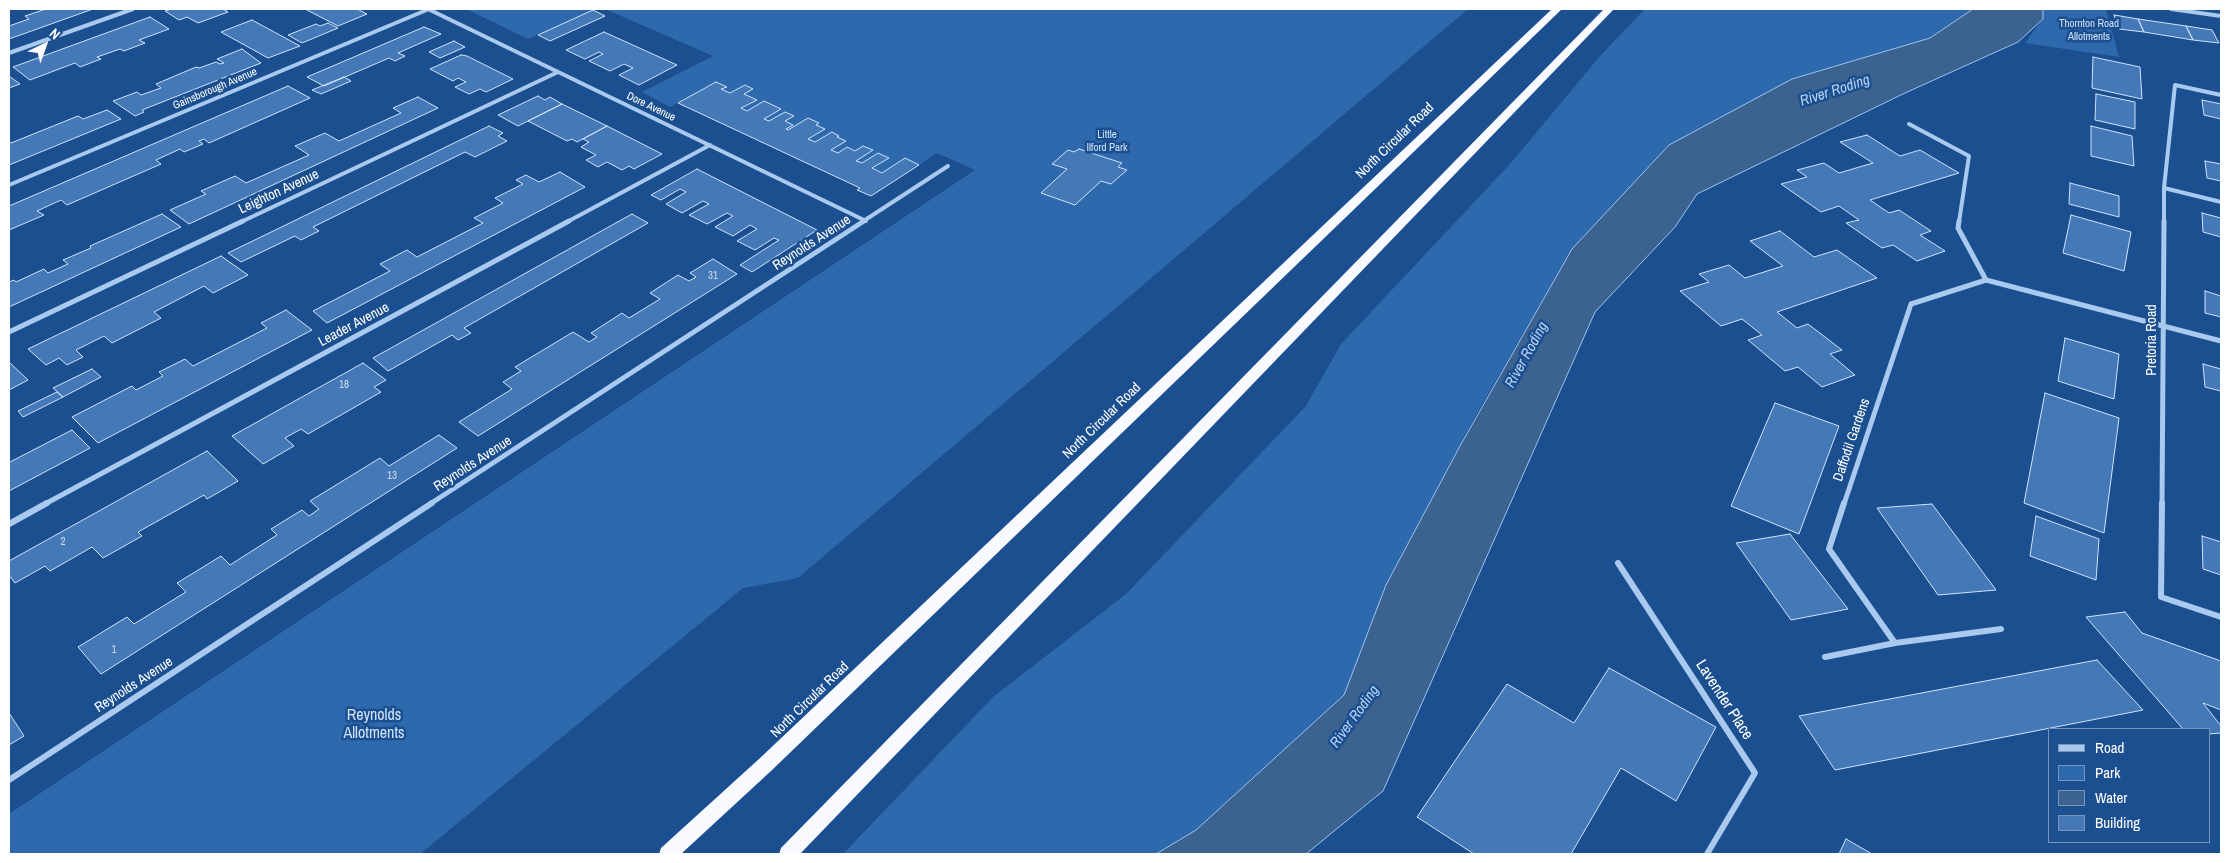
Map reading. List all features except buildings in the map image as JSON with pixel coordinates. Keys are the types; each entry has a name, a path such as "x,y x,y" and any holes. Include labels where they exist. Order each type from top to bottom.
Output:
{"highway":[{"name":"North Circular Road","path":"668,854 766,765 1557,9"},
{"path":"788,854 1609,9"}],"street":[{"path":"9,53 133,9"},
{"name":"Dore Avenue","path":"429,9 866,221"},
{"name":"Gainsborough Avenue","path":"9,184 429,9"},
{"path":"2171,9 2221,16"},
{"name":"Leighton Avenue","path":"9,332 558,72"},
{"name":"Pretoria Road","path":"2221,95 2175,85 2164,188 2161,597 2221,617"},
{"path":"1909,124 1969,156 1958,228 1986,280 2221,341"},
{"name":"Leader Avenue","path":"9,524 710,145"},
{"name":"Reynolds Avenue","path":"9,780 948,166"},
{"path":"2164,188 2221,202"},
{"name":"Daffodil Gardens","path":"1895,643 1828,549 1911,304 1986,280"},
{"name":"Lavender Place","path":"1618,563 1755,773 1707,854"},
{"path":"1824,657 1895,643 2002,629"}],"green space":[{"path":"466,9 597,9 528,39"},
{"path":"605,9 1468,9 798,578 743,588 420,854 9,854 9,814 975,170 937,153 919,165 905,158 882,173 872,168 888,157 878,153 862,163 856,161 872,150 863,146 855,151 847,147 838,153 831,150 845,141 832,132 815,142 808,139 824,129 816,125 818,123 809,118 788,130 786,129 793,125 785,121 794,116 785,112 769,121 764,119 780,109 764,102 747,111 741,108 756,100 744,94 753,89 745,85 730,93 721,89 726,86 716,82 670,107 642,92 713,56"},
{"path":"1645,9 1973,9 1930,38 1792,79 1572,249 1476,415 1386,585 1344,695 1196,830 1156,854 843,854 993,697 1126,594 1306,406 1341,344 1510,164 1600,56"},
{"name":"Thornton Road Allotments","path":"2043,9 2106,9 2119,57 2025,43 2043,19"}],"water":[{"name":"River Roding","path":"1973,9 2043,9 2043,19 2018,42 1905,93 1697,194 1675,227 1595,312 1383,791 1306,854 1156,854 1196,830 1344,695 1386,585 1460,446 1572,249 1669,145 1792,79 1930,38"}],"park label":[{"name":"Little Ilford Park","path":"1107,141"},
{"name":"Reynolds Allotments","path":"374,725"}]}
